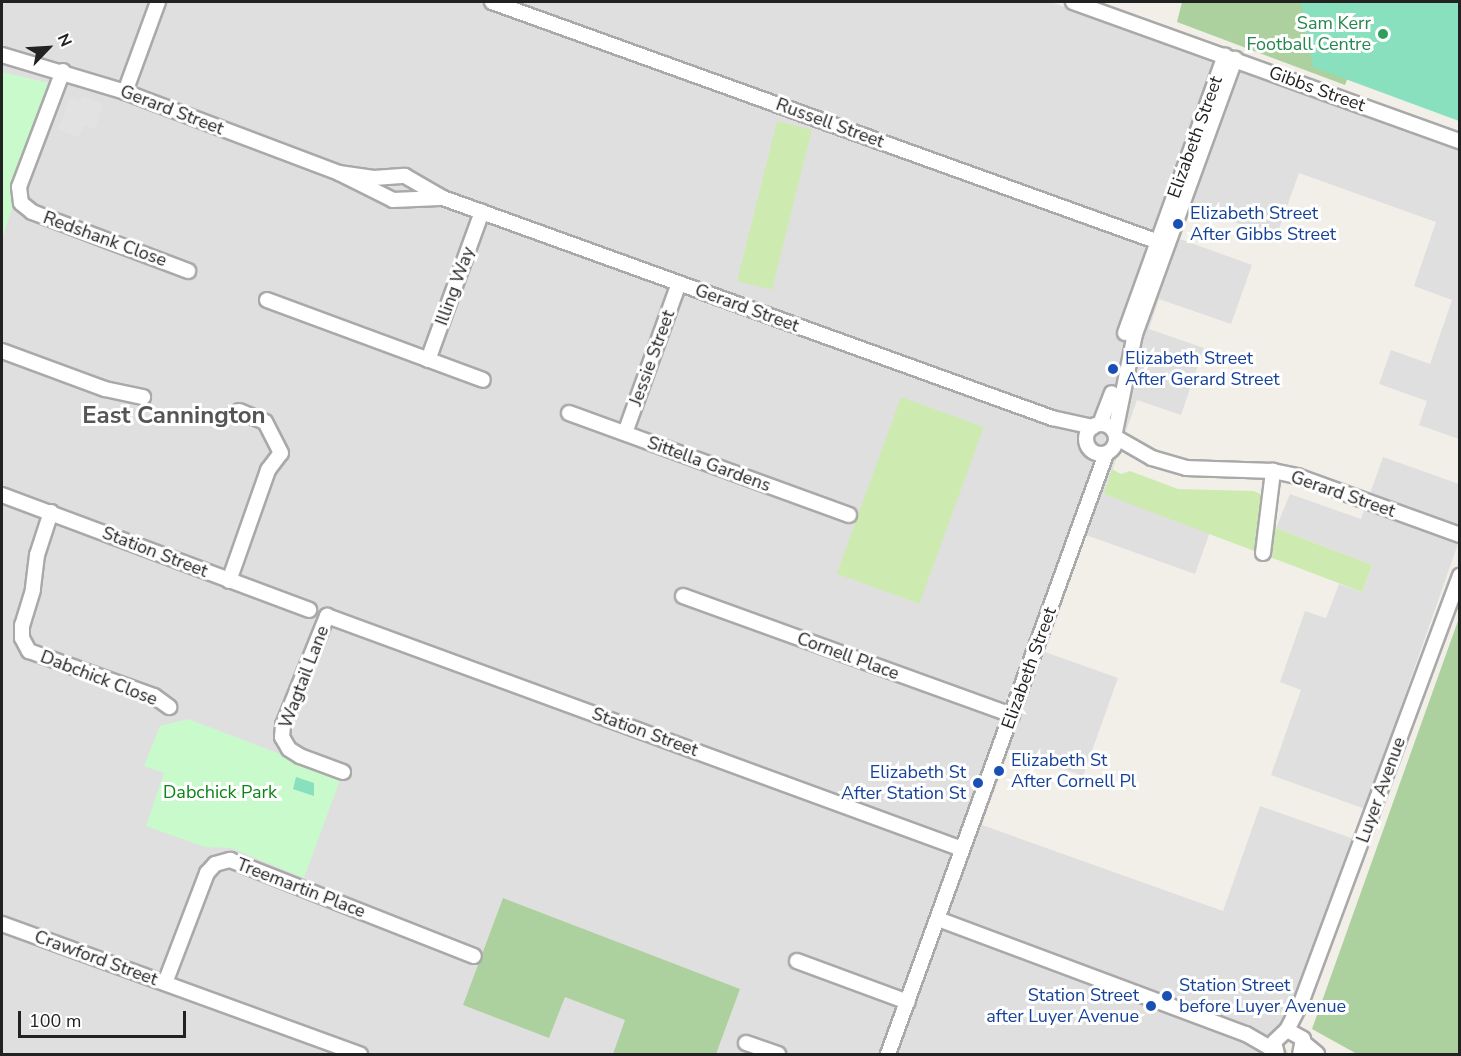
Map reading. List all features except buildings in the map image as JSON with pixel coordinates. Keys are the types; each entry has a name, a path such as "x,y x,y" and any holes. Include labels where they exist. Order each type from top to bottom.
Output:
{"street":[{"path":"125,92 158,2"},
{"name":"Russell Street","path":"492,2 1162,243"},
{"name":"Gibbs Street","path":"1073,2 1460,141"},
{"name":"Gerard Street","path":"2,55 63,71 125,92 339,173 393,200 442,198"},
{"name":"Elizabeth Street","path":"1086,441 1110,405 1126,332 1162,243 1230,57"},
{"name":"Redshank Close","path":"63,71 19,188 21,203 32,212 188,271"},
{"name":"Gerard Street","path":"339,173 374,178 401,174 442,198 1052,418 1097,425 1152,458"},
{"name":"Illing Way","path":"428,360 482,212"},
{"name":"Elizabeth Street","path":"888,1054 1096,484 1104,454 1116,435 1135,334 1162,243"},
{"name":"Jessie Street","path":"625,433 679,283"},
{"path":"267,300 483,380"},
{"path":"2,351 105,389 143,397"},
{"path":"229,581 268,471 281,453 265,422 239,411"},
{"name":"Sittella Gardens","path":"568,412 849,515"},
{"name":"Gerard Street","path":"1052,418 1104,454 1152,458 1205,471 1273,471 1460,535"},
{"path":"1263,553 1273,471"},
{"name":"Station Street","path":"2,495 309,610"},
{"name":"Dabchick Close","path":"51,512 37,555 33,590 22,625 22,638 29,651 154,696 169,707"},
{"name":"Luyer Avenue","path":"1275,1052 1294,1039 1301,1003 1460,576"},
{"name":"Cornell Place","path":"683,596 1012,715"},
{"name":"Station Street","path":"327,616 962,849"},
{"name":"Wagtail Lane","path":"327,616 283,725 282,737 289,749 300,756 343,772"},
{"name":"Treemartin Place","path":"165,983 207,873 215,864 230,860 474,956"},
{"path":"938,919 1246,1034 1275,1052"},
{"name":"Crawford Street","path":"2,924 360,1054"},
{"path":"797,961 908,1002"},
{"path":"1246,1034 1294,1039 1317,1054"},
{"path":"746,1043 778,1054"}],"shaded area":[{"path":"2,2 1051,2 1459,151 1459,439 1419,425 1427,401 1379,384 1391,350 1430,364 1452,300 1414,286 1436,222 1299,173 1276,237 1191,207 1180,239 1252,265 1231,324 1159,299 1149,329 1204,348 1181,415 1137,400 1104,494 1210,532 1195,574 1086,535 1045,652 1118,678 1083,776 1009,750 982,825 1223,911 1260,806 1354,839 1279,1038 1289,1054 2,1054"},
{"path":"82,96 103,104 95,129 84,125 79,138 58,129 70,98 80,101"},
{"path":"1383,457 1459,484 1459,541 1365,809 1271,775 1301,690 1280,682 1305,611 1326,618 1339,584 1362,592 1372,565 1276,528 1290,494 1361,519"}],"green space":[{"path":"1182,2 1337,2 1353,64 1345,85 1177,22"},
{"name":"Sam Kerr Football Centre","path":"1301,2 1459,2 1459,121 1313,67"},
{"path":"2,72 49,83 51,90 2,239"},
{"path":"777,121 812,130 772,290 737,281"},
{"path":"901,397 984,427 919,604 837,574"},
{"path":"1112,469 1121,474 1130,471 1178,489 1254,491 1264,496 1276,528 1372,565 1362,592 1104,494"},
{"path":"1459,618 1459,1054 1357,1054 1312,1029"},
{"name":"Dabchick Park","path":"188,719 341,777 304,878 231,848 205,847 146,826 164,773 144,766 160,726"},
{"path":"296,777 314,783 314,796 293,789"},
{"path":"503,898 740,989 716,1054 613,1054 625,1020 565,997 549,1038 463,1005"}],"place":[{"name":"Sam Kerr Football Centre","path":"1383,34"},
{"name":"Elizabeth Street After Gibbs Street","path":"1178,224"},
{"name":"Elizabeth Street After Gerard Street","path":"1113,369"},
{"name":"Elizabeth St After Cornell Pl","path":"999,771"},
{"name":"Elizabeth St After Station St","path":"978,783"},
{"name":"Station Street before Luyer Avenue","path":"1167,996"},
{"name":"Station Street after Luyer Avenue","path":"1151,1006"}],"district":[{"name":"East Cannington","path":"174,416"}]}
